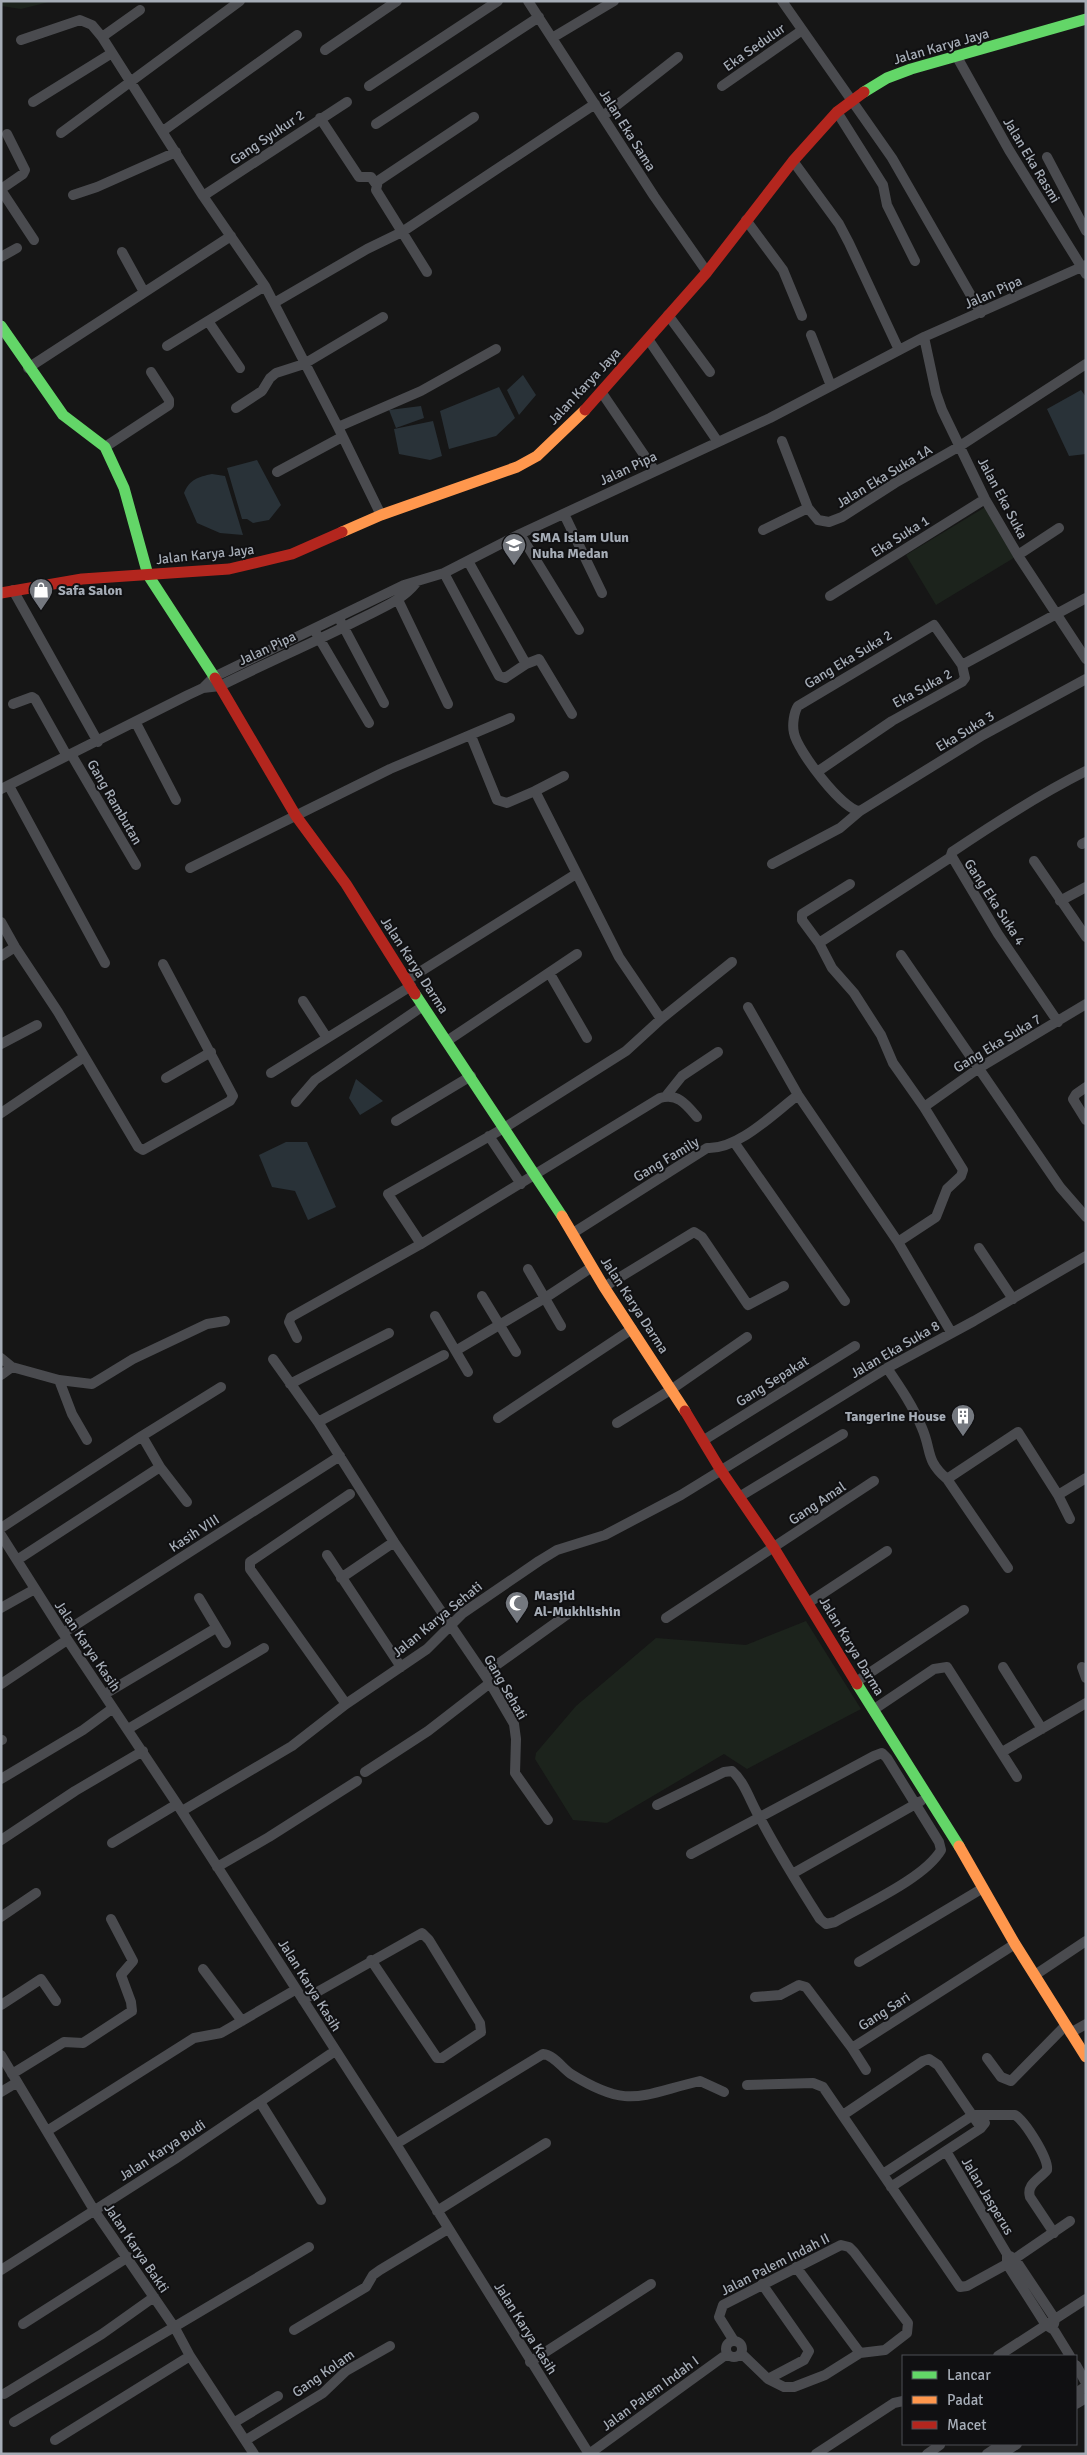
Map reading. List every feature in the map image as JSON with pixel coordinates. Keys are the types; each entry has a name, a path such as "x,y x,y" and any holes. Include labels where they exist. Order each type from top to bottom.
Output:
{"street":[{"path":"61,133 130,84 240,1"},
{"path":"325,50 397,1"},
{"path":"369,86 498,1"},
{"name":"Jalan Eka Sama","path":"528,1 654,196 706,272"},
{"path":"552,38 614,1"},
{"path":"782,1 801,31 852,99 892,158 981,313"},
{"path":"102,37 140,10"},
{"path":"376,124 539,17"},
{"name":"Jalan Karya Jaya","path":"5,591 82,579 230,569 253,565 292,554 381,515 517,467 537,456 602,393 706,272 793,161 837,112 852,99 887,78 911,69 1086,19"},
{"path":"21,40 80,20 92,25 102,37 130,84 163,131 203,196 265,286 381,515"},
{"name":"Eka Sedulur","path":"722,86 801,31"},
{"path":"163,131 298,35"},
{"path":"33,102 112,53"},
{"name":"Jalan Eka Rasmi","path":"957,57 1009,150 1084,269"},
{"path":"603,116 678,58"},
{"name":"Gang Syukur 2","path":"203,196 347,102"},
{"path":"274,303 367,249 402,232 595,104"},
{"path":"837,112 883,185 887,205 915,261"},
{"path":"376,184 474,117"},
{"path":"320,118 356,174 360,178 371,177 376,184 376,190 427,272"},
{"path":"7,134 25,170 1,190 34,240"},
{"path":"72,195 97,187 176,152"},
{"path":"1047,157 1086,231"},
{"path":"793,161 839,224 850,243 899,350"},
{"path":"746,220 783,270 802,316"},
{"path":"28,368 231,236"},
{"path":"1,257 17,248"},
{"path":"122,252 144,292"},
{"name":"Jalan Pipa","path":"277,652 319,639 344,627 398,600 409,592 416,583 444,573 520,534 770,418 924,337 1084,269"},
{"path":"167,346 265,286"},
{"path":"668,315 710,372"},
{"path":"236,408 262,391 270,378 276,373 304,364 382,316"},
{"path":"208,321 240,368"},
{"path":"1,326 28,368 63,415 105,447 169,405 169,400 151,372"},
{"path":"811,335 831,386"},
{"name":"Jalan Eka Suka","path":"924,337 936,393 985,499 1018,555 1086,659"},
{"path":"648,339 718,442"},
{"path":"338,427 421,391 496,349"},
{"name":"Jalan Eka Suka 1A","path":"808,508 818,520 834,522 895,482 960,446 1086,364"},
{"path":"602,393 655,471"},
{"path":"277,472 342,437"},
{"path":"763,530 808,508 782,441"},
{"name":"Jalan Karya Darma","path":"105,447 124,488 148,575 217,682 296,816 346,884 423,1006 471,1076 572,1233 604,1287 672,1389 720,1469 774,1548 928,1796 1086,2057"},
{"name":"Eka Suka 1","path":"830,596 985,499"},
{"path":"564,514 602,592"},
{"path":"1018,555 1059,528"},
{"path":"520,534 579,630"},
{"path":"468,561 526,664"},
{"path":"444,573 499,676 505,678 526,664 539,659 572,714"},
{"path":"106,964 5,787 277,652 314,629 404,585 416,583"},
{"path":"5,591 98,742"},
{"name":"Eka Suka 2","path":"817,772 892,720 962,682 965,678 962,665 1086,598"},
{"path":"398,600 448,704"},
{"path":"339,617 384,703"},
{"name":"Gang Eka Suka 2","path":"817,772 794,733 796,709 800,704 934,625 962,665"},
{"path":"314,629 369,723"},
{"name":"Eka Suka 3","path":"772,864 840,828 860,811 983,735 1086,679"},
{"name":"Gang Rambutan","path":"12,704 32,697 34,699 136,865"},
{"path":"190,868 390,769 510,718"},
{"path":"136,722 176,800"},
{"path":"471,736 498,800 507,803 564,776"},
{"name":"Gang Eka Suka 4","path":"1058,1022 998,934 951,857 952,852 974,837 1054,786 1086,770"},
{"path":"817,772 849,808 860,811"},
{"path":"535,791 619,957 661,1019"},
{"path":"819,942 951,857"},
{"path":"1034,861 1086,937"},
{"path":"271,1072 327,1038 576,874"},
{"path":"850,884 802,914 802,920 819,942 832,968 854,993 881,1035 893,1062 961,1165 962,1175 947,1189 936,1217 898,1242"},
{"path":"1060,901 1086,887"},
{"path":"1,922 15,947 58,1012 138,1148 143,1150 230,1101 233,1096 163,964"},
{"path":"1,956 15,947"},
{"path":"448,1041 577,954"},
{"path":"901,955 1060,1187 1086,1217"},
{"path":"421,1244 388,1194 504,1128 626,1051 661,1019 732,962"},
{"path":"550,974 587,1038"},
{"path":"303,1001 327,1038"},
{"name":"Gang Eka Suka 7","path":"924,1107 979,1068 1086,1004"},
{"path":"296,1102 315,1080 423,1006"},
{"path":"748,1008 798,1095 898,1242 952,1332"},
{"path":"1,1044 37,1025"},
{"path":"166,1078 210,1052"},
{"path":"666,1096 682,1076 718,1052"},
{"path":"1,1113 84,1057"},
{"path":"396,1121 471,1076"},
{"path":"1086,1088 1076,1094 1074,1099 1086,1120"},
{"name":"Gang Family","path":"572,1233 707,1148 716,1148 734,1142 798,1095"},
{"path":"297,1338 289,1322 291,1317 421,1244 660,1098 666,1096 682,1099 697,1117"},
{"path":"489,1136 521,1184"},
{"path":"734,1142 845,1301"},
{"path":"604,1287 694,1232 702,1237 748,1305 784,1286"},
{"path":"979,1248 1013,1299"},
{"name":"Jalan Eka Suka 8","path":"720,1469 887,1368 1013,1299 1086,1256"},
{"path":"456,1350 545,1298 592,1267"},
{"path":"528,1269 561,1326"},
{"path":"482,1296 516,1352"},
{"path":"435,1316 468,1372"},
{"path":"1,1358 12,1367 58,1380 92,1384 132,1359 207,1324 226,1321"},
{"path":"498,1418 632,1329"},
{"path":"290,1384 389,1333"},
{"path":"617,1423 672,1389 747,1337"},
{"name":"Gang Sepakat","path":"704,1440 855,1346"},
{"path":"318,1422 444,1355"},
{"name":"Gang Sehati","path":"273,1359 318,1422 394,1542 490,1683 514,1724 516,1739 515,1773 548,1820"},
{"path":"1,1375 12,1367"},
{"path":"887,1368 906,1396 923,1428 931,1460 936,1469 947,1479 1008,1568"},
{"path":"58,1380 72,1414 87,1440"},
{"path":"1,1528 221,1387"},
{"path":"947,1479 1018,1432 1058,1495 1070,1520"},
{"path":"740,1497 843,1434"},
{"path":"142,1436 160,1467 187,1502"},
{"name":"Kasih VIII","path":"1,1684 65,1636 340,1456"},
{"path":"17,1560 160,1467"},
{"name":"Jalan Karya Sehati","path":"112,1843 292,1746 346,1704 427,1649 450,1624 490,1593 557,1550 605,1536 681,1495 720,1469"},
{"path":"1058,1495 1086,1478"},
{"name":"Gang Amal","path":"666,1618 874,1481"},
{"path":"346,1704 250,1569 250,1562 350,1494"},
{"name":"Jalan Karya Kasih","path":"1,1535 65,1636 143,1751 295,1990 396,2144 589,2454"},
{"path":"341,1578 394,1542"},
{"path":"808,1603 887,1551"},
{"path":"327,1555 401,1667"},
{"path":"1,1608 35,1589"},
{"path":"199,1598 226,1643"},
{"path":"856,1682 964,1610"},
{"path":"484,1674 572,1611"},
{"path":"104,1694 216,1628"},
{"path":"128,1729 264,1648"},
{"path":"873,1710 934,1669 947,1667 1017,1777"},
{"path":"1003,1667 1042,1729"},
{"path":"1082,1667 1086,1678"},
{"path":"365,1772 428,1731 490,1683"},
{"path":"1002,1752 1086,1703"},
{"path":"1,1779 83,1730 113,1708"},
{"path":"1,1840 75,1791 143,1751"},
{"path":"657,1805 730,1770 738,1778 759,1818 792,1874 820,1919 826,1924 835,1922 910,1879 941,1850 939,1842 887,1758 880,1754 759,1818 691,1854"},
{"path":"217,1867 269,1837 357,1781"},
{"path":"792,1874 928,1796"},
{"path":"859,1962 983,1888"},
{"path":"1,1917 36,1893"},
{"path":"1,2092 14,2078 60,2043 66,2041 83,2043 130,2013 131,2002 121,1975 133,1961 110,1919"},
{"path":"303,2000 371,1960 420,1934 426,1935 480,2023 480,2032 442,2058 437,2058 371,1960"},
{"path":"1035,1975 1086,1941"},
{"name":"Gang Sari","path":"755,1997 772,1997 795,1986 803,1986 852,2048 1016,1944"},
{"path":"203,1969 242,2021"},
{"path":"1,2005 41,1978 56,2001"},
{"path":"46,2131 194,2038 204,2034 218,2034 295,1990"},
{"path":"987,2058 1001,2077 1011,2081 1068,2030 1086,2024"},
{"path":"852,2048 866,2070"},
{"name":"Jalan Karya Budi","path":"1,2270 260,2102 335,2051"},
{"path":"396,2144 543,2054 550,2056 569,2073 590,2085 624,2098 666,2092 700,2081 724,2092"},
{"name":"Jalan Karya Bakti","path":"1,2055 94,2210 175,2328 190,2356 235,2422 254,2454"},
{"path":"844,2115 923,2061 929,2059 938,2065 981,2128"},
{"path":"746,2085 818,2084 844,2115 958,2286 962,2288 1070,2221"},
{"path":"260,2102 321,2200"},
{"path":"883,2174 973,2116 989,2117 1007,2114 1018,2117 1047,2162 1047,2170 1028,2191 1030,2197 1054,2232"},
{"path":"891,2187 981,2128 989,2117"},
{"path":"437,2211 546,2143"},
{"name":"Jalan Jasperus","path":"946,2151 1069,2355"},
{"path":"294,2330 366,2286 380,2270 448,2229"},
{"name":"Jalan Palem Indah II","path":"734,2341 719,2317 720,2309 727,2302 841,2245 847,2246 905,2318 908,2329 898,2341 877,2352 860,2353 825,2375 800,2386 784,2387 768,2380 741,2353"},
{"path":"14,2422 309,2247"},
{"path":"23,2324 128,2257"},
{"path":"796,2267 860,2353"},
{"path":"530,2362 651,2284"},
{"path":"762,2284 809,2351 804,2360 768,2380"},
{"path":"4,2394 102,2334 154,2297"},
{"path":"1000,2355 1052,2325 1086,2299"},
{"path":"734,2341 741,2345 741,2353 736,2358 727,2354 727,2344 734,2341"},
{"name":"Gang Kolam","path":"246,2440 323,2393 346,2372 390,2346"},
{"name":"Jalan Palem Indah I","path":"589,2454 727,2354"},
{"path":"55,2440 190,2356"},
{"path":"1077,2367 1086,2384"},
{"path":"235,2422 278,2396"},
{"path":"816,2454 894,2403 902,2401"},
{"path":"987,2454 1000,2445"},
{"path":"1002,2454 1016,2445"},
{"path":"927,2454 941,2448"}],"shaded area":[{"path":"1,1 53,1 21,9 1,6"},
{"path":"523,375 536,395 519,415 507,390"},
{"path":"499,387 515,418 496,436 449,449 440,411"},
{"path":"1081,390 1086,397 1086,454 1069,456 1047,409"},
{"path":"421,406 424,418 396,428 389,410"},
{"path":"433,421 442,456 430,460 399,454 394,429"},
{"path":"257,460 281,505 269,520 253,523 247,519 242,519 227,468"},
{"path":"212,474 225,476 243,535 220,533 197,523 184,493 195,479"},
{"path":"987,506 1017,556 936,605 906,555"},
{"path":"356,1079 383,1101 360,1115 349,1098"},
{"path":"286,1142 307,1142 336,1207 308,1220 295,1191 272,1187 259,1155"},
{"path":"806,1621 861,1709 747,1769 724,1754 607,1823 573,1820 535,1759 536,1753 576,1706 656,1638 746,1645"}],"traffic: fast":[{"path":"864,92 887,78 911,69 1086,19"},
{"path":"1,326 63,415 105,447 124,488 148,575 215,678"},
{"path":"415,994 562,1216"},
{"path":"857,1684 959,1846"}],"traffic: slow":[{"path":"342,532 381,515 517,467 537,456 585,410"},
{"path":"562,1216 604,1287 685,1411"},
{"path":"959,1846 1015,1944 1086,2057"}],"traffic: jam":[{"path":"585,410 707,272 793,161 837,112 864,92"},
{"path":"1,593 82,579 229,569 292,554 342,532"},
{"path":"215,678 296,816 346,884 415,994"},
{"path":"685,1411 720,1469 774,1548 857,1684"}],"place":[{"name":"SMA Islam Ulun Nuha Medan","path":"514,566"},
{"name":"Safa Salon","path":"41,611"},
{"name":"Tangerine House","path":"963,1437"},
{"name":"Masjid Al-Mukhlishin","path":"517,1624"}]}
